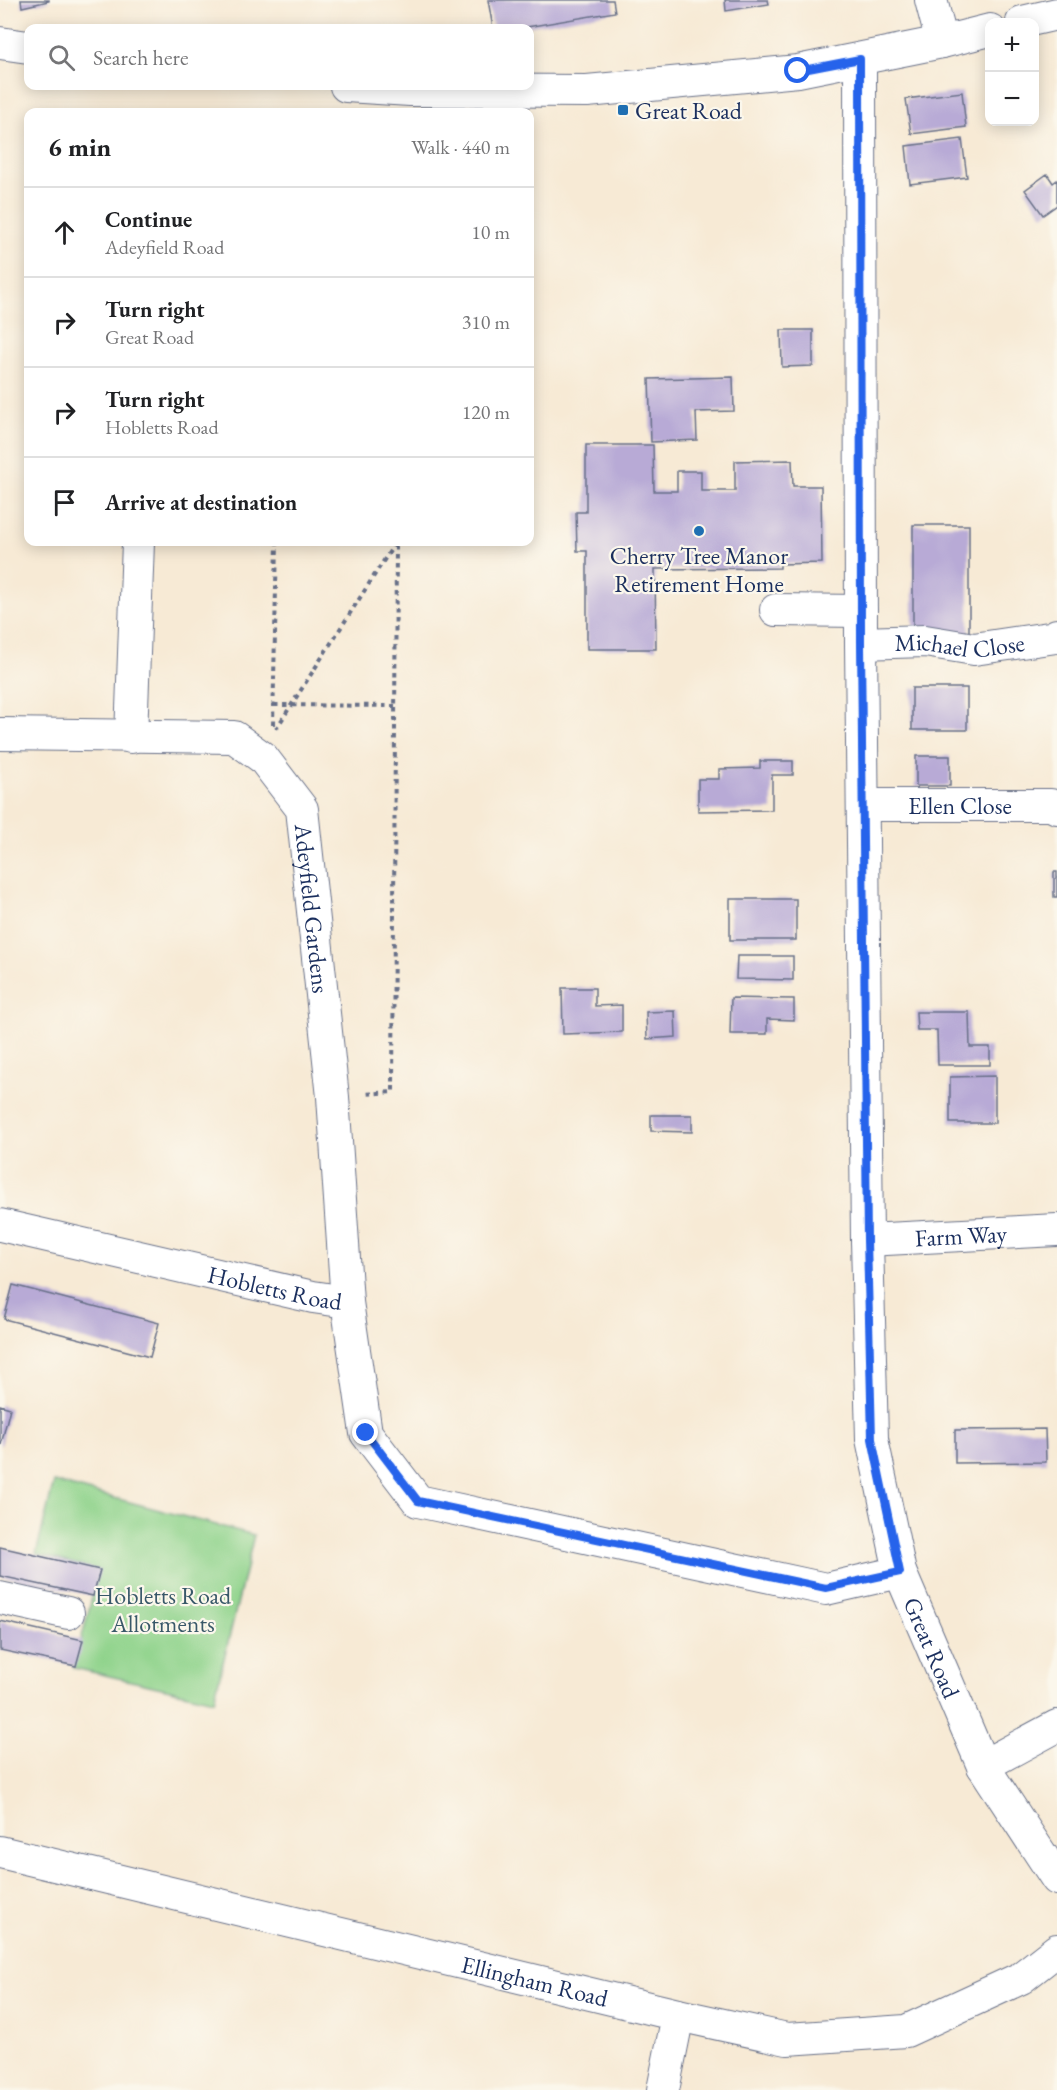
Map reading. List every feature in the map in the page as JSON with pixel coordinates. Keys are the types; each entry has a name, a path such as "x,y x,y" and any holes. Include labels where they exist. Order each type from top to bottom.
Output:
{"street":[{"path":"931,0 942,42"},
{"path":"1039,18 1057,14"},
{"path":"363,90 409,101 587,90 798,71 985,31"},
{"path":"0,43 24,46"},
{"name":"Great Road","path":"860,59 861,643 867,1240 872,1439 900,1572 983,1766 1057,1879"},
{"path":"131,737 138,546"},
{"path":"776,610 861,611"},
{"name":"Michael Close","path":"861,643 924,641 974,649 1056,637 1057,635"},
{"name":"Adeyfield Gardens","path":"0,734 234,737 263,758 302,809 333,1097 348,1302"},
{"name":"Ellen Close","path":"864,805 1055,803"},
{"name":"Hobletts Road","path":"0,1225 313,1297 348,1302 366,1433 418,1501 826,1588 900,1572"},
{"name":"Farm Way","path":"867,1240 1057,1230"},
{"path":"0,1598 68,1613"},
{"path":"983,1766 1057,1726"},
{"name":"Ellingham Road","path":"0,1852 678,2015 788,2039 906,2031 1021,1978 1057,1950"},
{"path":"663,2090 678,2015"}],"path":[{"path":"277,546 273,734 393,546"},
{"path":"333,1097 393,1092 396,546"},
{"path":"274,705 395,706"}],"green space":[{"name":"Hobletts Road Allotments","path":"54,1482 254,1535 214,1700 74,1668 99,1570 36,1554"}],"building":[{"path":"21,0 49,0 49,1 22,7"},
{"path":"488,0 613,0 615,12 534,26 492,24"},
{"path":"725,0 768,0 769,4 726,11"},
{"path":"962,92 966,127 911,134 906,99"},
{"path":"962,139 967,177 910,184 906,146"},
{"path":"1047,174 1053,183 1057,180 1057,205 1043,215 1025,190"},
{"path":"781,330 813,330 813,366 782,367"},
{"path":"733,377 734,411 696,412 697,440 651,442 649,379"},
{"name":"Cherry Tree Manor Retirement Home","path":"586,445 653,445 654,491 677,491 677,471 701,471 701,491 735,491 735,461 792,460 793,486 821,486 822,563 780,564 780,568 655,569 656,649 587,649 587,551 577,551 576,512 586,512"},
{"path":"913,525 969,525 969,637 913,637"},
{"path":"912,688 967,688 967,730 912,730"},
{"path":"916,756 950,756 950,786 916,786"},
{"path":"760,761 793,761 793,775 772,775 772,810 698,811 698,779 719,779 719,769 760,768"},
{"path":"1054,872 1057,872 1057,897 1054,897"},
{"path":"730,899 796,899 796,940 730,940"},
{"path":"737,956 793,956 793,980 736,979"},
{"path":"562,988 595,988 595,1006 622,1005 622,1032 563,1034"},
{"path":"731,998 794,999 794,1020 767,1019 767,1034 730,1034"},
{"path":"675,1011 676,1037 647,1039 646,1012"},
{"path":"916,1012 969,1012 970,1047 990,1047 990,1065 938,1065 937,1030 917,1030"},
{"path":"995,1076 995,1123 950,1123 950,1077"},
{"path":"651,1115 692,1115 692,1132 651,1131"},
{"path":"13,1285 159,1323 150,1357 4,1319"},
{"path":"0,1405 10,1408 1,1445 0,1445"},
{"path":"1045,1429 1046,1462 955,1463 955,1430"},
{"path":"0,1547 100,1570 93,1596 0,1576"},
{"path":"0,1621 83,1640 76,1666 0,1650"}],"place":[{"name":"Great Road","path":"623,110"},
{"name":"Cherry Tree Manor Retirement Home","path":"699,531"}],"route":[{"path":"366,1433 418,1501 826,1588 900,1572 872,1439 867,1240 861,643 860,59 798,71"}]}
